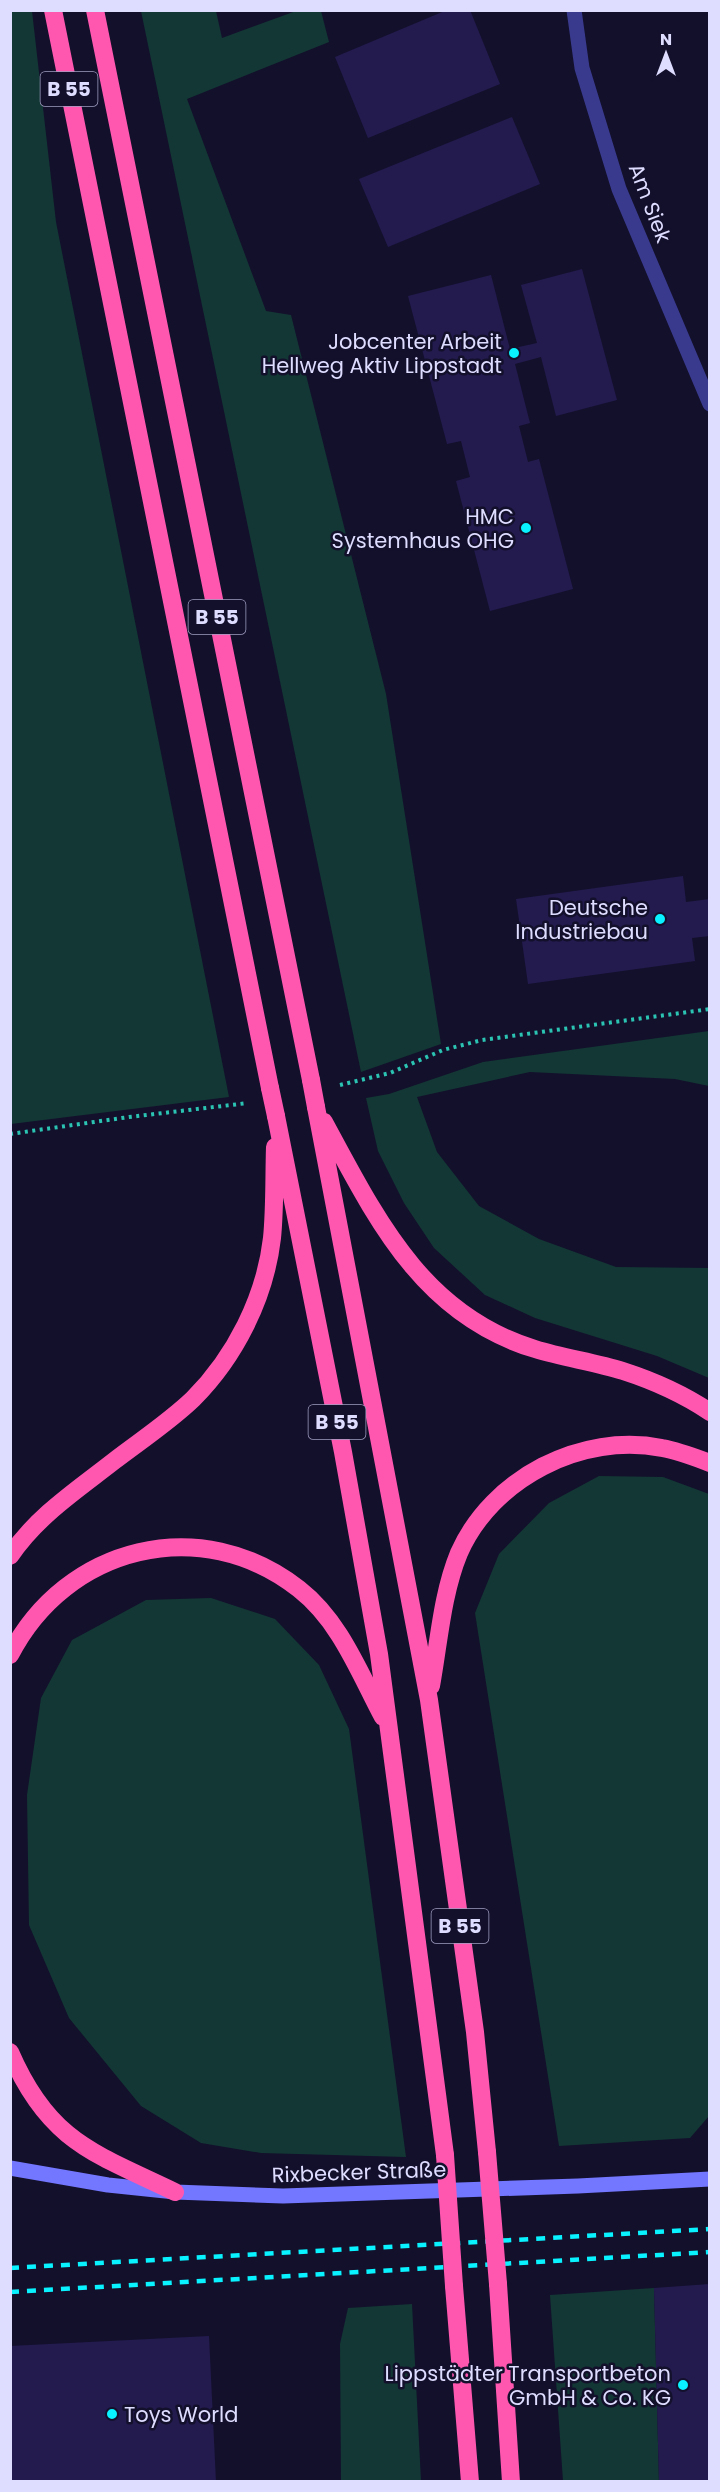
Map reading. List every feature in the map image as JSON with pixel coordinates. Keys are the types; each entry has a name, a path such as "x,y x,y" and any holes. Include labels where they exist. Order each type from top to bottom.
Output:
{"highway":[{"name":"B 55","path":"53,10 264,1094 276,1116 343,1452 379,1654 445,2155 470,2481"},
{"name":"B 55","path":"95,10 311,1080 429,1700 475,2032 498,2284 511,2481"},
{"path":"316,1107 393,1243 432,1288 462,1312 496,1333 533,1348 622,1371 659,1384 710,1412"},
{"path":"10,1556 37,1523 60,1503 192,1400 213,1377 231,1351 258,1297 272,1239 276,1116"},
{"path":"429,1700 450,1580 460,1551 476,1525 495,1502 517,1482 543,1466 571,1454 600,1447 630,1445 660,1447 688,1454 710,1463"},
{"path":"10,1655 20,1636 37,1613 57,1593 80,1575 106,1562 134,1553 162,1548 192,1547 221,1551 249,1560 276,1573 300,1590 321,1610 339,1634 389,1729"},
{"path":"10,2052 22,2080 35,2100 67,2136 88,2150 175,2192"}],"main road":[{"name":"Rixbecker Straße","path":"10,2168 108,2185 175,2192 283,2196 710,2179"}],"street":[{"name":"Am Siek","path":"573,10 582,68 620,189 710,404"}],"path":[{"path":"339,1086 390,1073 443,1050 482,1040 710,1009"},
{"path":"10,1134 129,1117 224,1107 264,1094"}],"green space":[{"path":"10,11 32,11 56,222 229,1097 11,1124"},
{"path":"141,11 216,11 222,38 296,11 321,11 329,42 187,99 266,311 291,315 386,694 441,1044 361,1072"},
{"path":"709,1031 709,1086 675,1079 530,1072 417,1097 437,1152 479,1206 539,1239 616,1267 709,1268 709,1378 657,1356 535,1318 485,1295 434,1248 404,1203 378,1151 366,1098 389,1094 483,1062"},
{"path":"599,1476 663,1477 709,1494 709,2116 690,2138 559,2146 475,1613 499,1554 549,1503"},
{"path":"211,1598 275,1619 319,1665 349,1729 406,2157 261,2153 201,2143 141,2106 69,2018 29,1925 27,1795 41,1698 72,1640 146,1600"},
{"path":"654,2288 659,2481 563,2481 550,2295"},
{"path":"412,2304 421,2481 341,2481 340,2344 348,2308"}],"building":[{"path":"447,10 470,10 500,84 368,138 335,57"},
{"path":"512,117 540,184 388,247 359,179"},
{"name":"Jobcenter Arbeit Hellweg Aktiv Lippstadt","path":"582,269 617,400 556,416 541,357 515,364 530,423 519,426 528,462 539,459 573,589 490,611 456,481 470,477 461,441 447,444 408,296 491,275 510,349 537,343 521,285"},
{"path":"683,876 686,902 710,899 710,936 692,938 695,961 528,984 516,899"},
{"name":"Lippstädter Transportbeton GmbH & Co. KG","path":"710,2284 710,2482 659,2482 654,2288"},
{"name":"Toys World","path":"209,2336 216,2482 10,2482 10,2346"}],"railway":[{"path":"10,2268 710,2229"},
{"path":"10,2292 710,2252"}],"place":[{"name":"Jobcenter Arbeit Hellweg Aktiv Lippstadt","path":"514,353"},
{"name":"HMC Systemhaus OHG","path":"526,528"},
{"name":"Deutsche Industriebau","path":"660,919"},
{"name":"Lippstädter Transportbeton GmbH & Co. KG","path":"683,2385"},
{"name":"Toys World","path":"112,2414"}]}
